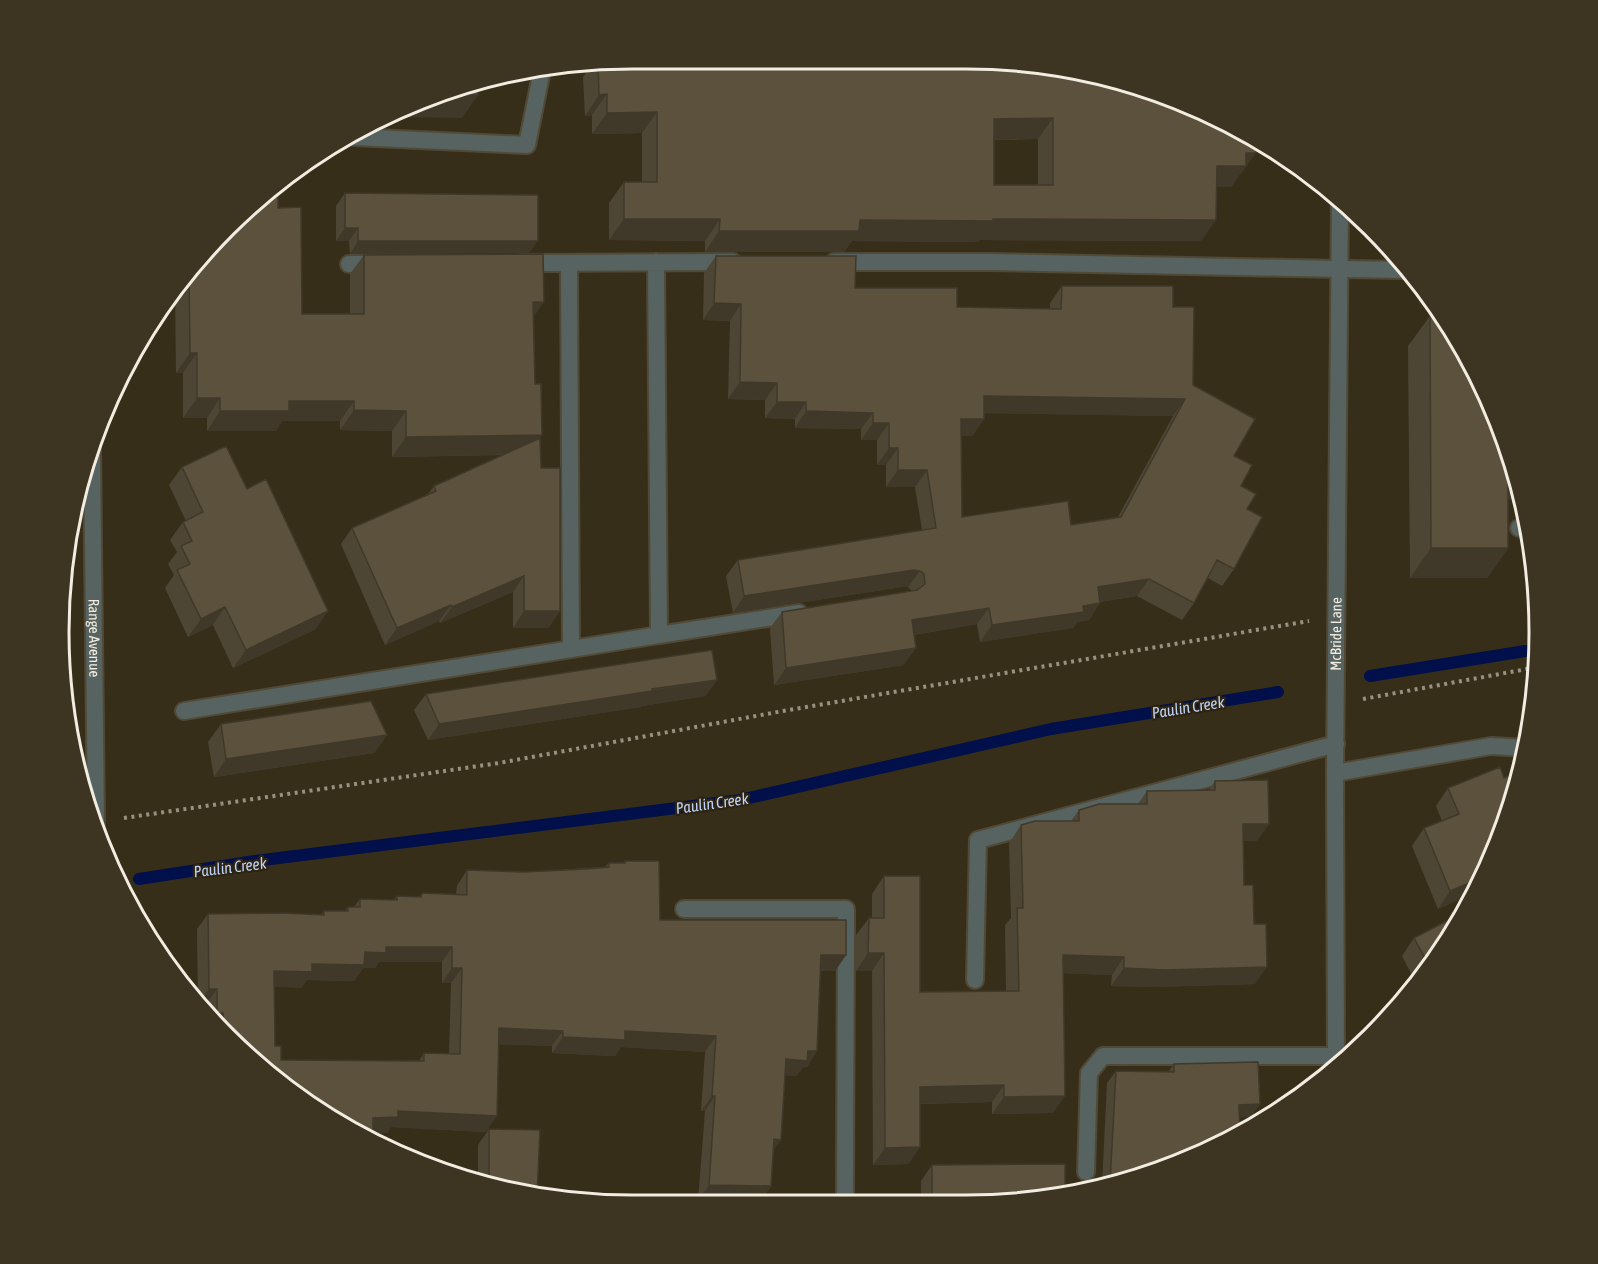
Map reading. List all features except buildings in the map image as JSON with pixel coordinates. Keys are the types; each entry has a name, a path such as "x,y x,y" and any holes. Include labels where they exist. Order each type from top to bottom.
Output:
{"street":[{"path":"363,137 526,145 541,77"},
{"name":"McBride Lane","path":"1336,1056 1335,744 1340,212"},
{"path":"656,262 658,635"},
{"path":"511,263 750,262"},
{"path":"819,262 990,262 1397,270"},
{"path":"569,263 571,650"},
{"path":"349,264 395,264"},
{"name":"Range Avenue","path":"92,473 96,803"},
{"path":"184,711 810,612"},
{"path":"975,980 978,840 1335,744"},
{"path":"1335,773 1491,746 1517,748"},
{"path":"684,909 846,909 845,1195"},
{"path":"1086,1172 1089,1073 1103,1056 1328,1063"}],"path":[{"path":"102,822 499,763 783,711 1336,616"},
{"path":"1336,703 1528,669"}],"waterway":[{"name":"Paulin Creek","path":"1370,676 1528,651"},
{"name":"Paulin Creek","path":"139,879 255,861 740,800 1051,729 1278,692"}]}
